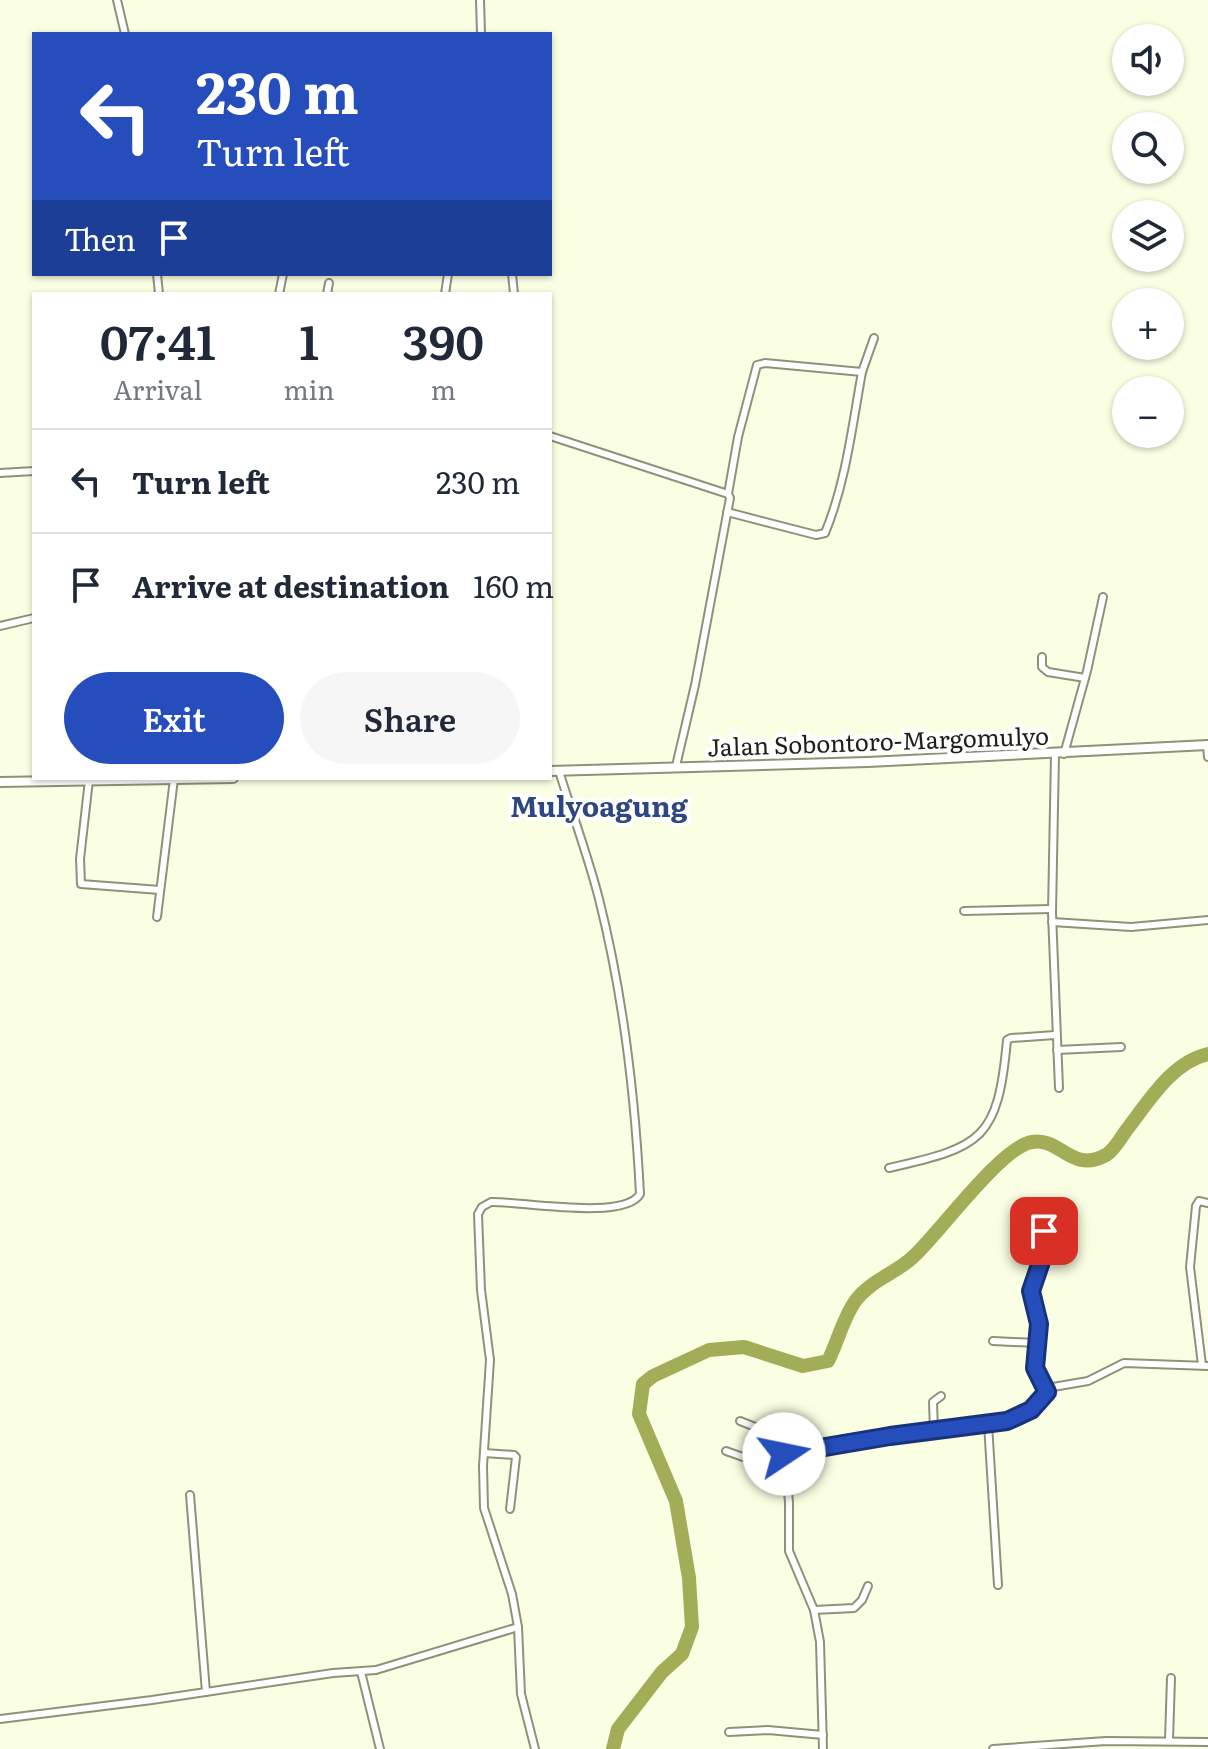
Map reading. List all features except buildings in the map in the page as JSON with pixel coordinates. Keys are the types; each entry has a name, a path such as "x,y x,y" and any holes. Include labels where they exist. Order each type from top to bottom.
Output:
{"street":[{"path":"117,0 125,32"},
{"path":"480,0 481,31"},
{"path":"327,292 329,283"},
{"path":"727,512 816,535 825,533 847,461 862,372 874,338"},
{"path":"676,766 698,671 738,437 757,365 765,363 862,372"},
{"path":"552,437 728,494"},
{"path":"0,473 32,471"},
{"path":"1059,1088 1052,909 1060,754 1085,678 1103,597"},
{"path":"0,626 32,618"},
{"path":"1042,657 1042,667 1048,672 1085,678"},
{"path":"1207,745 1208,757"},
{"name":"Jalan Sobontoro-Margomulyo","path":"554,771 1060,754 1207,745"},
{"path":"535,1749 521,1694 518,1627 512,1594 486,1516 483,1495 490,1360 480,1282 480,1209 497,1202 567,1208 619,1205 635,1201 640,1194 630,1086 607,935 598,898 554,771"},
{"path":"0,782 89,780 80,859 81,884 160,890"},
{"path":"157,917 176,780"},
{"path":"964,911 1052,909"},
{"path":"1052,922 1131,927 1208,920"},
{"path":"889,1168 952,1153 966,1146 993,1116 1003,1083 1007,1040 1055,1035"},
{"path":"1057,1050 1121,1047"},
{"path":"726,1451 750,1458 988,1424 1021,1416 1058,1386 1093,1379 1124,1363 1205,1366 1190,1267 1196,1204 1199,1201 1208,1203"},
{"path":"1038,1207 1046,1246 1031,1290 1039,1324 1035,1368 1047,1392"},
{"path":"993,1341 1036,1343"},
{"path":"934,1431 933,1402 941,1396"},
{"path":"740,1421 777,1434 784,1454 789,1502 789,1551 814,1610 821,1654 823,1749"},
{"path":"988,1424 998,1585"},
{"path":"484,1453 516,1457 510,1509"},
{"path":"190,1495 206,1692"},
{"path":"814,1610 854,1608 862,1600 868,1586"},
{"path":"0,1719 333,1673 385,1669 518,1627"},
{"path":"361,1672 380,1749"},
{"path":"1169,1740 1171,1678"},
{"path":"729,1732 768,1730 823,1735"},
{"path":"993,1749 1169,1740 1208,1742"}],"waterway":[{"path":"613,1749 618,1729 662,1672 682,1654 692,1627 689,1578 676,1501 639,1414 643,1384 653,1376 709,1350 744,1347 803,1366 828,1361 848,1314 862,1293 914,1256 1005,1158 1032,1142 1051,1145 1084,1160 1106,1155 1171,1075 1195,1058 1208,1054"}],"district":[{"name":"Mulyoagung","path":"599,805"}],"route":[{"path":"784,1454 890,1436 998,1423 1021,1416 1035,1407 1047,1392 1035,1368 1039,1324 1031,1291 1045,1250 1044,1231"}]}
